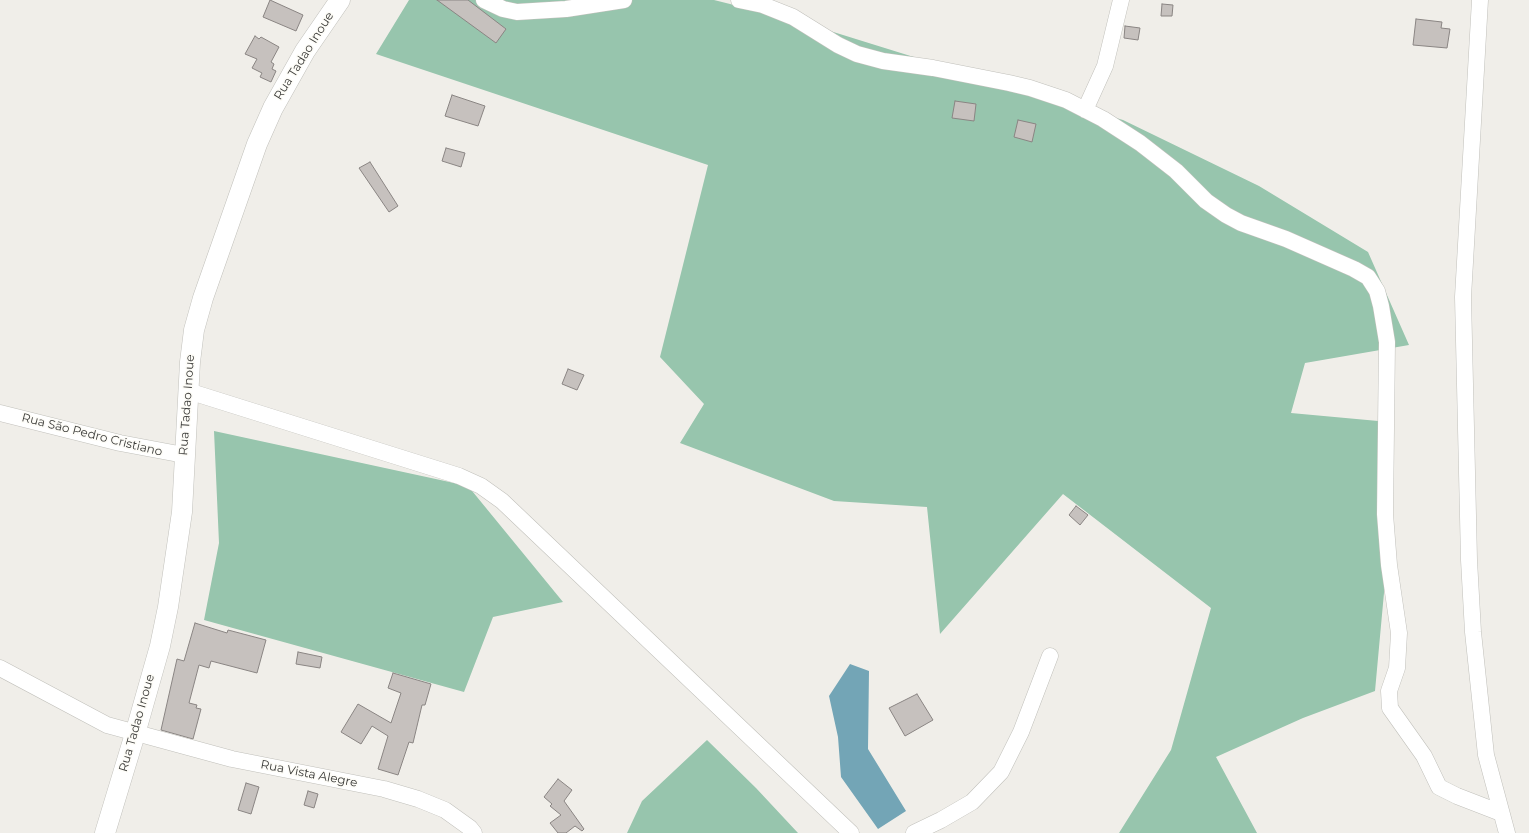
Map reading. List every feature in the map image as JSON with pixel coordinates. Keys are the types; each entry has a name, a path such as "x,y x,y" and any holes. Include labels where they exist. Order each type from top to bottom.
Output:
{"street":[{"name":"Rua Tadao Inoue","path":"105,833 160,646 168,607 182,512 190,362 197,317 230,218 257,144 289,77 340,0"},
{"path":"484,0 503,9 517,12 566,9 624,0"},
{"path":"739,0 764,3 799,20 838,45 857,54 883,61 933,68 1030,88 1066,100 1103,119 1160,157 1216,209 1241,223 1286,239 1362,272 1373,284 1381,306 1387,342 1385,514 1389,566 1399,633 1397,668 1389,691 1390,708 1424,756 1439,787 1501,813"},
{"path":"1085,110 1105,66 1121,0"},
{"path":"1480,0 1463,297 1467,497 1473,632 1486,755 1507,833"},
{"path":"188,391 459,476 481,486 502,501 851,833"},
{"name":"Rua São Pedro Cristiano","path":"0,413 134,446 184,455"},
{"path":"914,833 941,820 972,802 1001,772 1021,732 1050,656"},
{"name":"Rua Vista Alegre","path":"0,668 107,726 232,759 361,784 418,799 445,810 470,828 474,833"}],"green space":[{"path":"409,0 714,0 798,21 1123,120 1259,186 1368,252 1409,345 1305,363 1291,413 1389,422 1386,571 1375,691 1303,718 1216,757 1257,833 1119,833 1171,750 1211,608 1063,494 940,634 927,507 834,501 680,443 704,404 660,357 708,165 376,54"},
{"path":"214,431 468,486 563,602 493,617 464,692 204,620 219,543"},
{"path":"707,740 756,788 798,833 627,833 642,801"}],"water":[{"path":"850,664 869,671 868,749 906,811 878,829 841,777 838,737 829,696"}],"building":[{"path":"270,0 303,15 296,31 263,17"},
{"path":"437,0 468,0 506,29 496,43"},
{"path":"1162,4 1173,5 1172,16 1161,16"},
{"path":"1416,19 1442,22 1441,28 1450,29 1447,48 1413,45"},
{"path":"1125,26 1140,28 1138,40 1124,38"},
{"path":"255,36 259,39 261,37 279,47 271,62 274,64 272,69 276,71 271,82 260,77 262,73 252,68 257,59 245,54"},
{"path":"452,95 485,106 478,126 445,116"},
{"path":"955,101 976,104 974,121 952,118"},
{"path":"1018,120 1036,124 1032,142 1014,137"},
{"path":"446,148 465,153 461,167 442,161"},
{"path":"370,162 398,206 389,212 359,168"},
{"path":"568,369 584,375 577,390 562,384"},
{"path":"1076,506 1088,515 1080,525 1069,515"},
{"path":"195,623 227,633 228,630 266,640 257,673 211,661 209,668 199,665 189,703 197,705 196,708 201,709 193,739 161,730 177,659 184,661"},
{"path":"298,652 322,657 320,668 296,664"},
{"path":"393,673 431,684 425,705 422,705 413,743 409,742 398,775 378,769 388,736 372,726 361,744 341,732 358,704 391,723 401,693 388,688"},
{"path":"917,694 933,720 905,736 889,708"},
{"path":"558,779 572,790 564,801 584,829 582,831 575,826 566,833 558,833 550,823 561,815 550,806 552,804 544,797"},
{"path":"246,783 259,787 251,814 238,810"},
{"path":"308,791 318,794 314,808 304,805"}]}
